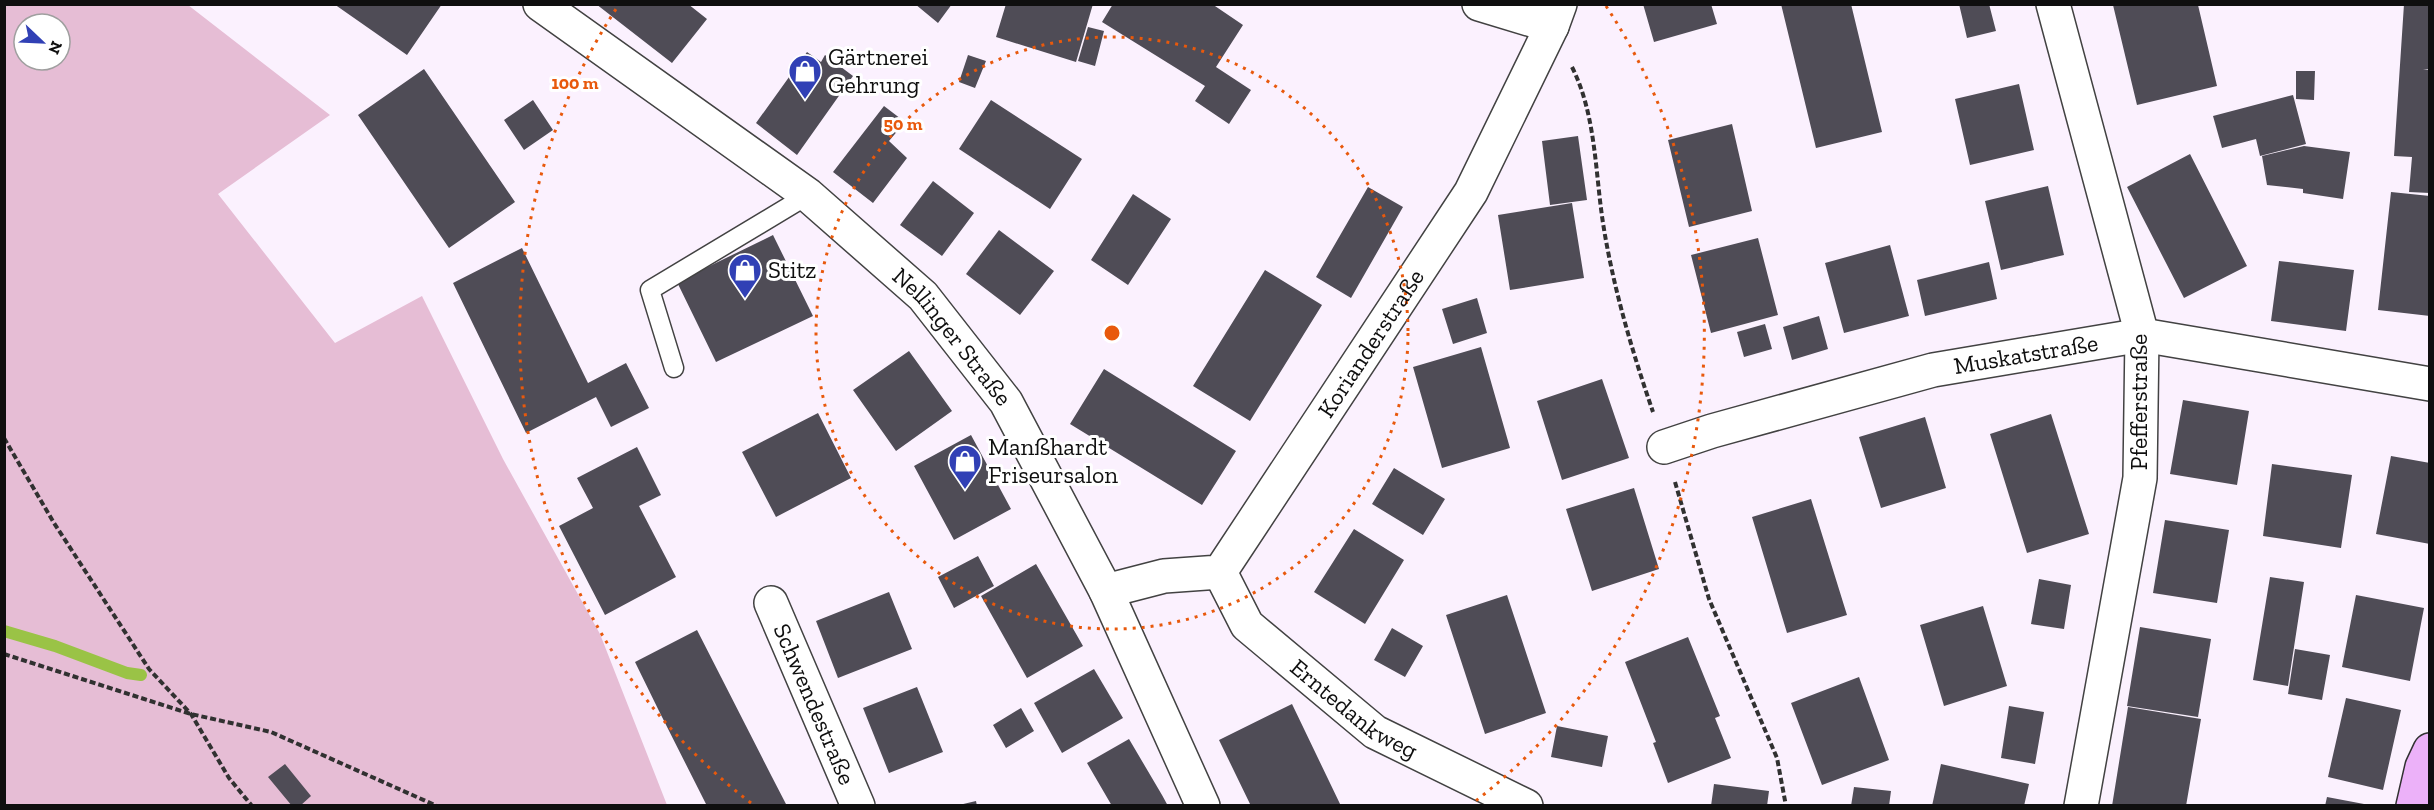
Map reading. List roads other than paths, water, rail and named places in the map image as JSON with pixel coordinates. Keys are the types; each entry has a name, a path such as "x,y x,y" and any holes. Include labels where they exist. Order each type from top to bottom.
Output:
{"street":[{"name":"Nellinger Straße","path":"540,4 808,195 923,296 1006,402 1106,591 1203,806"},
{"path":"1479,4 1556,15"},
{"name":"Pfefferstraße","path":"2053,4 2142,335 2140,478 2081,806"},
{"name":"Korianderstraße","path":"1220,572 1471,192 1556,15"},
{"name":"Muskatstraße","path":"1664,447 1712,431 1933,370 2142,335 2430,384"},
{"path":"1106,591 1164,576 1220,572"},
{"name":"Erntedankweg","path":"1220,572 1247,625 1375,732 1526,806"},
{"name":"Schwendestraße","path":"771,603 858,806"},
{"path":"2413,806 2422,767 2430,750"}],"lane":[{"path":"674,368 650,290 808,195"}],"waterway":[{"path":"4,631 55,646 127,673 141,675"}],"place":[{"name":"Gärtnerei Gehrung","path":"805,100"},
{"name":"Stitz","path":"745,299"},
{"name":"Manßhardt Friseursalon","path":"965,490"}]}
